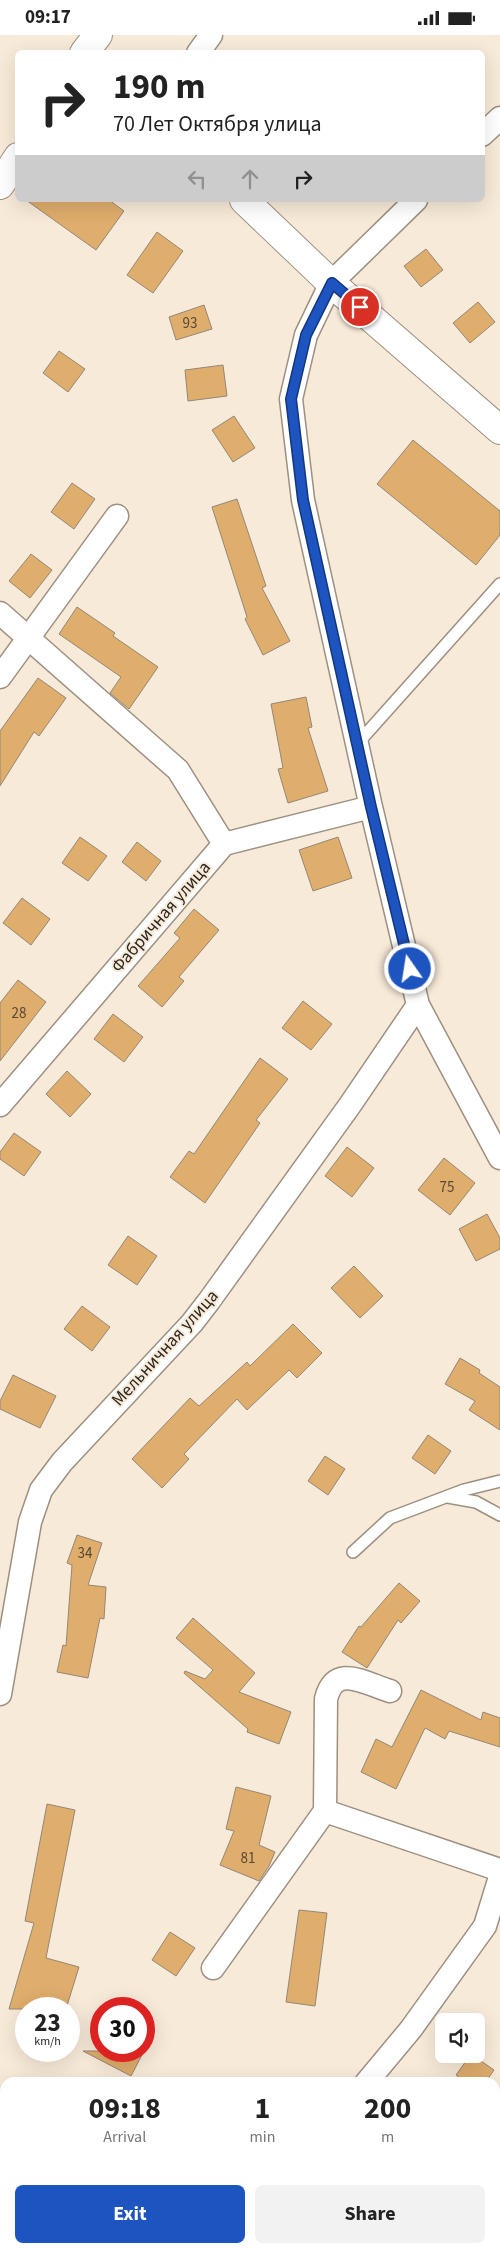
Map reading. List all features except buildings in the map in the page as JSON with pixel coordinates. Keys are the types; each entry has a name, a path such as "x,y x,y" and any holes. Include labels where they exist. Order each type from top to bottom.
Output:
{"street":[{"path":"200,50 212,35"},
{"path":"485,132 500,118"},
{"path":"0,185 15,162"},
{"path":"246,202 332,283 500,430"},
{"path":"414,202 332,283 306,335 291,399 303,500 371,807 418,1005 500,1158"},
{"path":"0,677 116,517"},
{"path":"0,613 178,770 224,844 371,807"},
{"name":"Фабричная улица","path":"0,1105 224,844"},
{"name":"Мельничная улица","path":"0,1693 30,1522 41,1490 62,1462 192,1323 350,1105 418,1005"},
{"path":"212,1967 325,1811 326,1699 329,1688 335,1679 344,1677 390,1691"},
{"path":"325,1811 500,1870"},
{"path":"371,2077 410,2029 485,1926 500,1877"}],"lane":[{"path":"357,744 500,584"},
{"path":"353,1552 390,1518 446,1497 500,1481"},
{"path":"446,1497 476,1502 500,1515"}],"route":[{"path":"360,307 332,283 306,335 291,399 303,500 371,807 410,969"}]}
